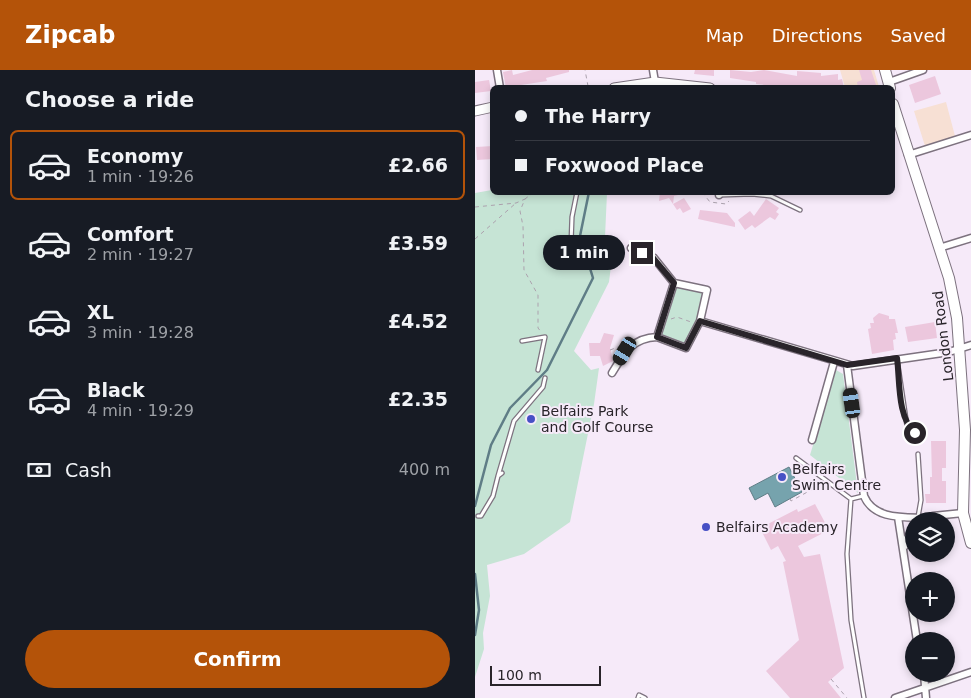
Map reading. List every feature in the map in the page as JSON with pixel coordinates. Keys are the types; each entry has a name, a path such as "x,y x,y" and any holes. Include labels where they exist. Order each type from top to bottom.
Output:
{"main road":[{"path":"885,70 889,85"},
{"name":"London Road","path":"895,111 949,278 961,349 968,430 967,498 963,513 971,543"}],"street":[{"path":"497,70 500,85"},
{"path":"653,70 655,82"},
{"path":"889,85 923,70"},
{"path":"634,85 655,82 682,85"},
{"path":"475,111 490,108"},
{"path":"908,155 971,135"},
{"path":"939,248 971,238"},
{"path":"612,373 625,351 644,338 657,337 686,348 699,323 707,290 674,283 653,258 631,248"},
{"path":"657,337 674,283"},
{"path":"699,323 847,365 961,349 971,345"},
{"path":"812,440 833,362"},
{"path":"847,365 864,496 873,510 905,518"},
{"path":"955,514 963,513"},
{"path":"898,517 916,632"},
{"path":"904,552 905,547"},
{"path":"895,698 971,672"},
{"path":"925,682 927,698"}],"lane":[{"path":"571,244 577,195"},
{"path":"762,195 771,196 800,210"},
{"path":"522,341 545,338 538,370"},
{"path":"897,358 907,426 915,433"},
{"path":"478,516 481,516 493,496 514,421 543,387 545,378"},
{"path":"918,454 922,512"},
{"path":"796,458 851,499 864,496"},
{"path":"498,476 502,473"},
{"path":"851,499 847,554 851,620 864,698"},
{"path":"638,698 639,695 645,698"}],"path":[{"path":"585,70 588,85"},
{"path":"475,239 517,203 530,195"},
{"path":"525,199 520,211 523,226 523,270 538,295 538,328 545,338"},
{"path":"475,207 517,203"},
{"path":"663,320 677,317 699,323"},
{"path":"790,499 791,501 827,481"},
{"path":"831,679 847,698"}],"shaded area":[{"path":"840,70 874,70 878,85 844,85"},
{"path":"946,102 955,136 925,146 914,111"}],"green space":[{"name":"Belfairs Park and Golf Course","path":"490,190 490,195 607,195 604,259 611,266 609,282 574,351 591,370 599,368 594,404 570,522 524,554 487,565 490,596 483,633 484,649 475,677 475,193"},
{"path":"675,285 704,291 697,321 685,345 661,335"},
{"path":"836,370 843,374 858,493 810,455"}],"water":[{"name":"Belfairs Swim Centre","path":"789,467 802,492 775,507 768,493 755,500 749,488"}],"building":[{"path":"512,70 513,75 532,70 569,70 569,72 546,78 547,81 521,85 505,85 503,72"},
{"path":"695,70 714,70 714,76 694,74"},
{"path":"730,70 751,72 764,70 797,76 797,71 821,73 821,76 838,74 838,80 842,79 843,85 765,85 730,78"},
{"path":"859,70 871,70 876,85 858,85 857,82 862,80"},
{"path":"935,76 941,94 915,103 909,85"},
{"path":"489,80 490,91 475,93 475,82"},
{"path":"490,146 490,159 477,160 476,147"},
{"path":"660,195 678,195 674,196 673,204 669,198 659,201"},
{"path":"684,198 691,209 683,213 680,208 677,210 673,204"},
{"path":"766,199 779,208 776,212 779,214 775,220 770,217 755,228 752,225 745,230 738,220 750,211 754,216"},
{"path":"700,210 727,213 735,223 735,227 698,219"},
{"path":"879,313 889,316 889,319 895,319 898,333 895,333 896,339 893,340 894,350 872,354 868,329 871,328 870,323 874,323 873,318"},
{"path":"935,322 937,338 908,342 905,327"},
{"path":"604,333 614,335 610,348 613,361 603,366 600,356 590,356 589,343 600,343"},
{"path":"931,441 946,441 946,468 942,468 942,481 946,481 946,503 926,503 925,494 930,494 930,477 932,477"},
{"path":"815,504 829,530 798,546 804,557 820,554 844,668 828,682 841,698 790,698 766,671 799,640 783,562 786,561 778,546 771,550 760,528 797,509 798,512"}],"waterway":[{"path":"475,506 491,445 510,408 547,370 593,278 580,236 588,195"},
{"path":"475,574 479,610 475,635"}],"place":[{"name":"Belfairs Park and Golf Course","path":"531,419"},
{"name":"Belfairs Swim Centre","path":"782,477"},
{"name":"Belfairs Academy","path":"706,527"}],"route":[{"path":"642,253 653,258 674,283 657,337 686,348 700,321 847,365 853,366 897,358 907,426 915,433"}]}
